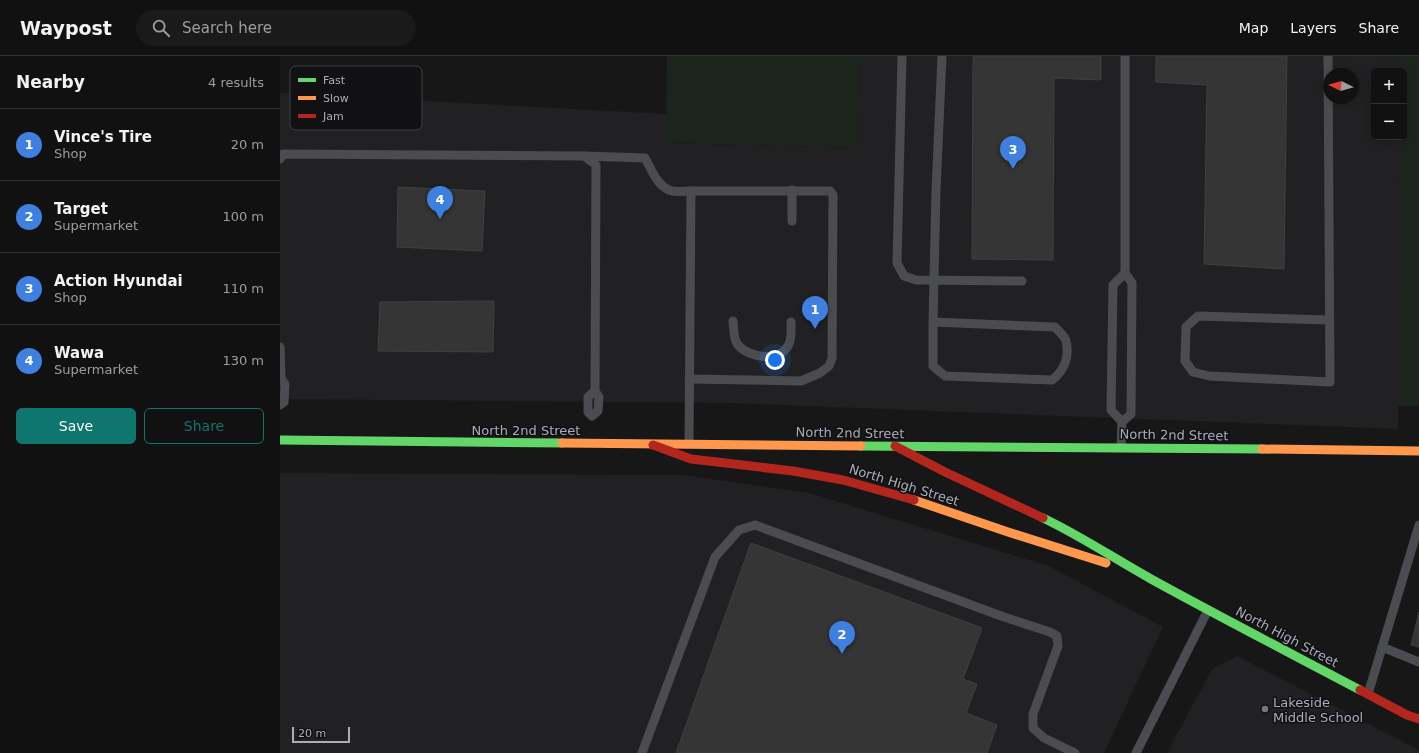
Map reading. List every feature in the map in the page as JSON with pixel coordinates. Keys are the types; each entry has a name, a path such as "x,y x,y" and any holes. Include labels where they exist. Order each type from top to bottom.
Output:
{"main road":[{"name":"North 2nd Street","path":"280,440 1419,450"},
{"name":"North High Street","path":"650,444 691,459 793,470 843,480 906,497 1008,532 1145,575"},
{"name":"North High Street","path":"895,446 945,472 1064,528 1208,610 1419,720"}],"lane":[{"path":"902,56 897,263 904,276 916,280 1022,281"},
{"path":"933,322 1055,327 1066,340 1067,361 1059,374 1052,380 945,376 933,366 933,322 936,191 942,56"},
{"path":"1121,448 1122,422 1130,414 1132,284 1125,273 1125,56"},
{"path":"1328,56 1330,382 1209,376 1193,372 1185,361 1186,327 1198,316 1329,320"},
{"path":"280,159 283,154 584,156 644,158 652,169 658,182 671,190 691,192 792,190 830,191 833,195 832,358 829,366 820,373 801,381 689,379"},
{"path":"584,156 596,165 595,391"},
{"path":"792,190 792,221"},
{"path":"689,444 691,192"},
{"path":"1122,422 1111,410 1113,285 1125,273"},
{"path":"733,321 737,344 744,351 757,356 766,357 776,355 785,350 790,343 791,322"},
{"path":"280,346 280,377 285,384 284,402 280,405"},
{"path":"642,753 715,557 739,530 754,525 1004,617 1050,632 1057,636 1058,646 1033,714 1033,728 1044,738 1075,753"},
{"path":"1368,694 1418,531"},
{"path":"1136,753 1208,610"},
{"path":"1382,647 1419,662"}],"shaded area":[{"path":"667,56 860,56 858,148 666,143"},
{"path":"860,56 1399,56 1399,68 1371,68 1371,140 1399,140 1398,429 730,403 280,399 280,93 290,94 290,130 422,130 422,101 666,114 666,143 858,148"},
{"path":"1399,56 1419,56 1419,406 1397,406 1399,140 1407,140 1407,68 1399,68"},
{"path":"280,473 683,475 809,493 1049,566 1163,627 1104,753 280,753"},
{"name":"Lakeside Middle School","path":"1237,656 1419,750 1419,753 1167,753 1212,669"}],"building":[{"path":"973,56 1101,56 1101,80 1054,78 1053,260 972,259"},
{"path":"1156,56 1287,56 1284,269 1204,264 1207,85 1156,82"},
{"path":"398,187 485,191 482,251 397,247"},
{"path":"494,301 493,352 378,351 380,302"},
{"path":"751,543 982,628 963,679 977,684 966,713 997,725 987,753 676,753"},
{"path":"1419,612 1419,647 1411,645"}],"traffic: fast":[{"path":"280,440 562,443"},
{"path":"861,446 1262,449"},
{"path":"1043,518 1071,532 1177,593 1360,690"}],"traffic: slow":[{"path":"562,443 861,446"},
{"path":"1262,449 1419,451"},
{"path":"914,500 1106,563"}],"traffic: jam":[{"path":"653,445 691,459 793,471 843,480 914,500"},
{"path":"895,446 945,472 1043,518"},
{"path":"1360,690 1407,715 1419,719"}],"place":[{"name":"Action Hyundai","path":"1013,169"},
{"name":"Wawa","path":"440,219"},
{"name":"Vince's Tire","path":"815,329"},
{"name":"Target","path":"842,654"},
{"name":"Lakeside Middle School","path":"1265,709"}]}
